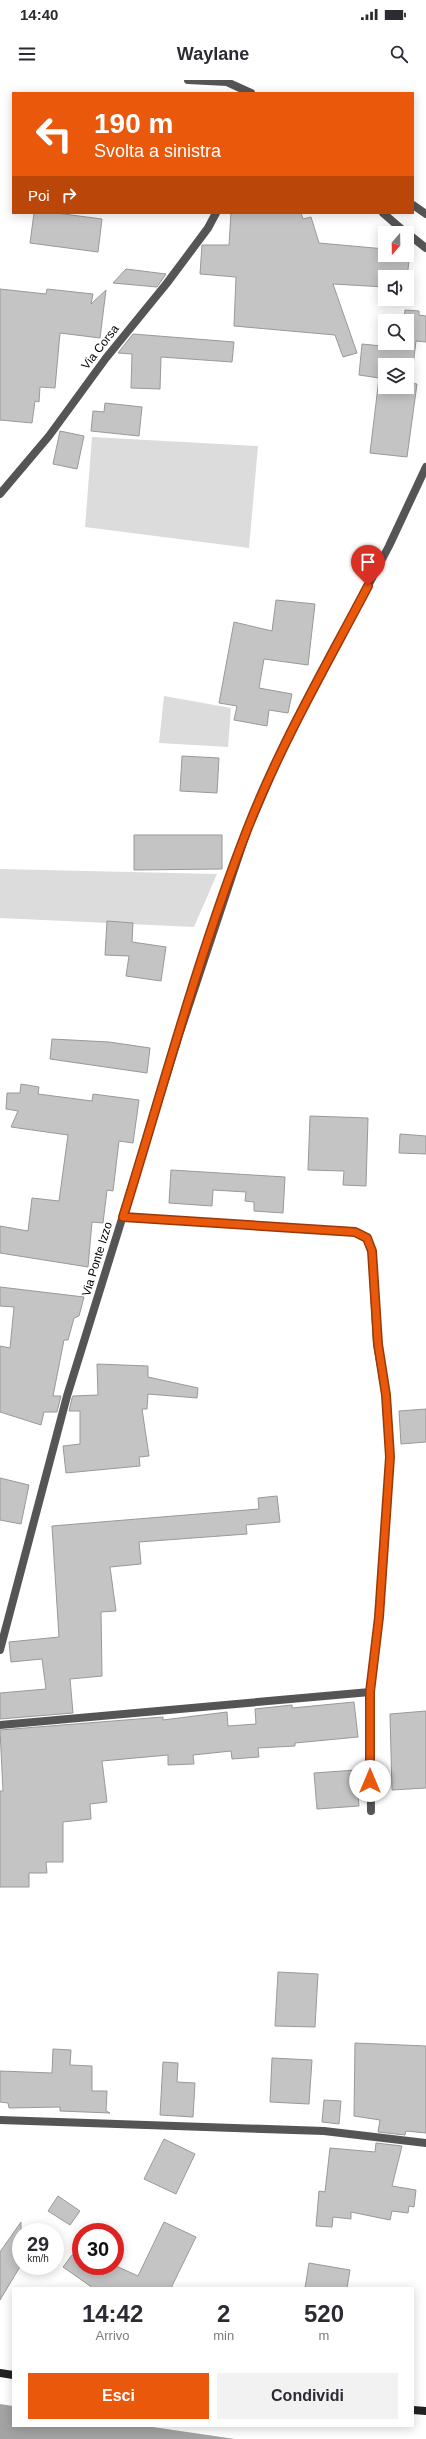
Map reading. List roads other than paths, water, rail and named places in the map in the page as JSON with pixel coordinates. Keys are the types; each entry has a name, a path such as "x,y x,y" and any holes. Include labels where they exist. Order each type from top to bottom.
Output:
{"main road":[{"path":"0,2373 12,2375"}],"street":[{"path":"188,80 227,82 249,92"},
{"path":"414,206 426,214"},
{"name":"Via Corsa","path":"0,494 49,436 106,358 167,283 208,228 215,214"},
{"path":"384,214 399,226"},
{"path":"414,239 426,248"},
{"name":"Via Ponte Izzo","path":"0,1650 67,1396 181,1028 247,831 285,743 389,546 426,466"},
{"path":"123,1217 355,1232 367,1238 372,1251 378,1344 386,1395 390,1457 379,1617 370,1692 371,1811"},
{"path":"0,1725 370,1692"},
{"path":"0,2120 324,2131 426,2143"}]}
